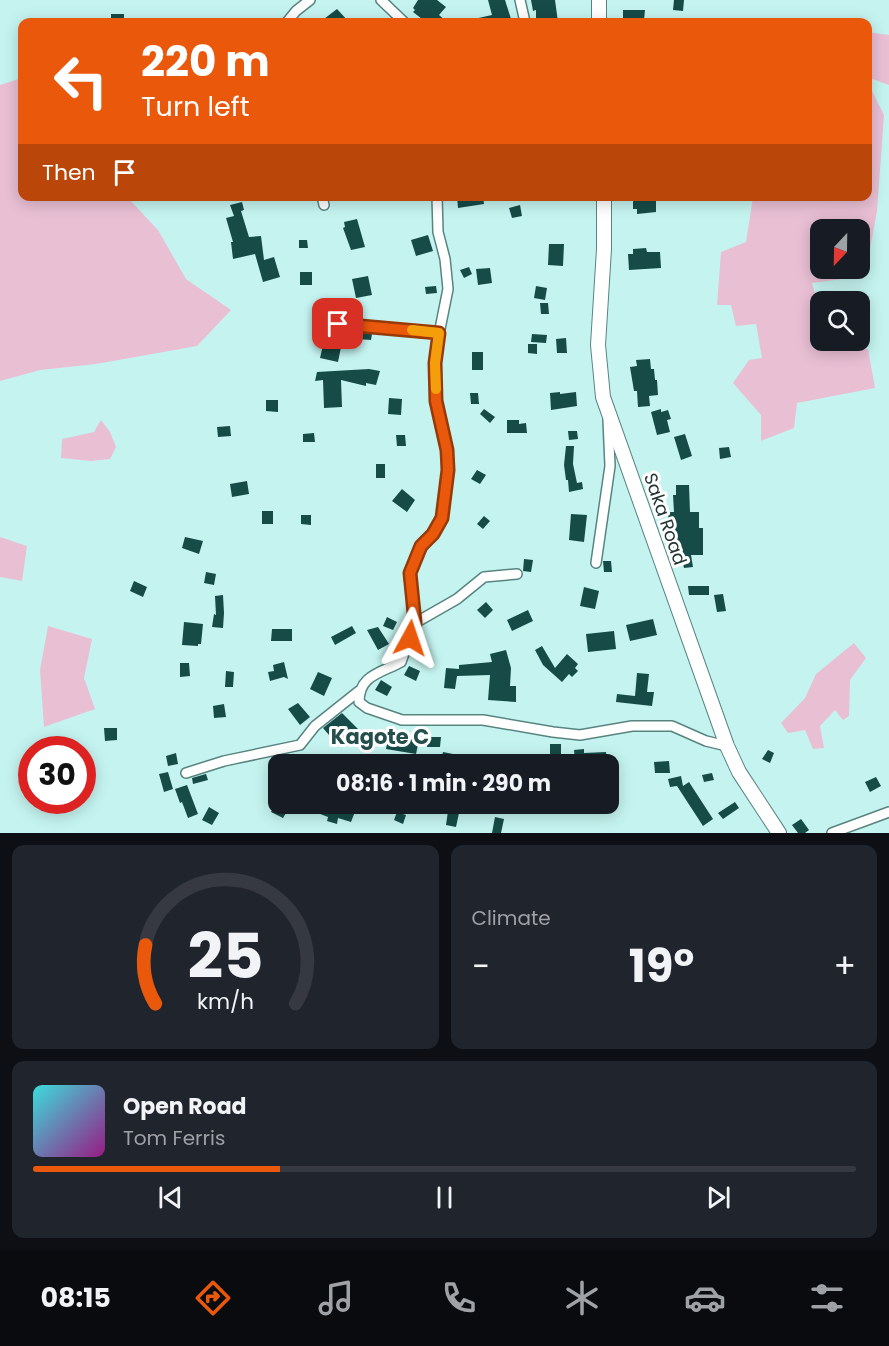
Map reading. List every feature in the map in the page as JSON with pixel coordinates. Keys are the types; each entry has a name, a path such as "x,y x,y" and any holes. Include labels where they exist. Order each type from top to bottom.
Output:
{"main road":[{"path":"599,0 599,18"},
{"name":"Saka Road","path":"604,201 604,249 598,345 603,398 727,746 739,772 779,833"}],"street":[{"path":"290,18 310,0"},
{"path":"381,0 400,18"},
{"path":"520,0 524,18"},
{"path":"186,773 233,758 300,745 315,726 359,691 365,680 401,662 415,623 410,573 421,546 433,534 442,518 448,470 447,450 436,401 435,363 448,290 445,259 438,232 437,201"},
{"path":"338,324 439,333"},
{"path":"596,563 610,466 608,414"},
{"path":"415,623 457,599 484,577 517,574"},
{"path":"359,691 359,702 366,708 402,720 483,720 580,735 632,726 672,726 705,741 727,746"},
{"path":"832,833 889,812"}],"shaded area":[{"path":"872,33 889,35 889,85 872,79"},
{"path":"18,79 18,201 131,201 158,230 186,279 231,310 197,346 96,364 40,370 0,381 0,85"},
{"path":"872,91 884,115 877,211 870,249 870,219 810,219 810,279 842,279 812,283 814,291 810,291 810,351 868,351 875,388 797,403 794,428 761,441 761,415 733,383 749,360 762,358 756,324 736,326 731,305 717,305 721,252 746,242 752,201 872,201"},
{"path":"101,420 110,432 116,447 110,459 91,461 61,458 62,439 94,432"},
{"path":"0,537 27,546 22,581 0,577"},
{"path":"48,626 92,639 84,678 95,709 44,727 40,670"},
{"path":"854,643 866,658 850,680 849,716 843,720 835,710 820,726 824,748 813,749 805,730 788,733 781,723 805,698 816,674"}],"building":[{"path":"418,0 437,0 446,7 439,15 442,18 421,18 413,12 415,10 413,8"},
{"path":"488,0 505,0 511,18 478,18 492,15"},
{"path":"531,0 555,0 557,18 536,18 536,10 533,11"},
{"path":"674,0 684,0 683,11 673,10"},
{"path":"337,9 345,18 325,18"},
{"path":"623,10 645,10 644,18 623,18"},
{"path":"111,14 124,14 124,18 111,18"},
{"path":"457,201 484,201 484,204 458,208"},
{"path":"633,201 656,201 656,212 637,214 637,209 633,209"},
{"path":"242,202 244,210 241,211 249,237 261,236 264,260 274,257 280,277 263,282 255,254 233,259 231,242 233,242 226,218 234,216 230,205"},
{"path":"520,205 522,216 512,218 509,208"},
{"path":"357,219 365,247 351,250 343,228 345,227 344,222"},
{"path":"428,235 433,251 416,256 411,240"},
{"path":"299,240 307,240 308,248 299,248"},
{"path":"549,244 564,244 563,266 548,265"},
{"path":"646,248 647,252 660,252 661,268 629,270 628,254 633,254 633,249"},
{"path":"469,267 472,274 464,278 460,270"},
{"path":"490,268 492,283 478,285 476,269"},
{"path":"300,272 312,272 312,285 300,285"},
{"path":"368,276 372,295 356,298 352,279"},
{"path":"436,286 437,293 426,294 425,287"},
{"path":"536,286 547,288 545,300 534,298"},
{"path":"540,303 548,303 549,314 541,314"},
{"path":"342,331 372,334 371,340 342,338"},
{"path":"532,334 547,335 546,343 531,342"},
{"path":"566,338 567,353 557,353 556,339"},
{"path":"334,340 342,342 338,362 320,358 323,345 332,348"},
{"path":"528,344 537,344 537,354 528,353"},
{"path":"472,352 483,352 483,370 472,370"},
{"path":"650,359 651,369 654,369 655,380 657,380 658,395 649,396 650,406 638,407 637,391 634,391 630,367 637,366 636,360"},
{"path":"369,369 380,371 376,385 366,383 366,386 341,380 342,407 324,408 323,380 315,381 317,372"},
{"path":"560,392 560,394 576,392 577,406 551,410 550,393"},
{"path":"470,393 478,393 479,404 471,404"},
{"path":"389,398 402,399 401,415 388,414"},
{"path":"266,400 278,400 278,412 266,411"},
{"path":"484,409 495,417 490,423 480,414"},
{"path":"661,409 661,412 668,410 671,419 667,420 670,432 657,435 651,412"},
{"path":"507,420 519,420 519,424 526,423 527,433 507,433"},
{"path":"230,426 231,436 218,437 217,427"},
{"path":"568,431 577,431 578,439 569,440"},
{"path":"314,433 315,442 303,442 303,434"},
{"path":"685,434 692,456 681,460 674,437"},
{"path":"396,435 405,435 406,446 397,446"},
{"path":"566,446 574,446 573,464 577,483 582,482 583,489 569,492 564,465"},
{"path":"729,447 731,457 720,459 719,448"},
{"path":"376,464 385,464 385,478 376,478"},
{"path":"477,470 486,475 480,484 471,479"},
{"path":"247,481 249,494 232,497 230,484"},
{"path":"676,485 689,485 690,512 699,512 699,528 703,528 703,555 691,555 693,567 684,568 681,554 670,553 668,512 674,512 673,495 676,495"},
{"path":"402,489 415,500 407,512 392,501"},
{"path":"262,511 273,511 273,524 262,524"},
{"path":"571,514 587,515 584,542 569,540"},
{"path":"301,515 311,515 311,525 301,524"},
{"path":"484,516 490,521 483,529 477,524"},
{"path":"185,537 203,541 199,554 182,548"},
{"path":"524,559 533,560 531,572 523,571"},
{"path":"603,561 611,561 612,572 604,572"},
{"path":"206,572 216,574 214,585 204,583"},
{"path":"134,581 147,587 143,597 130,591"},
{"path":"688,586 709,586 709,595 689,595"},
{"path":"584,587 599,591 595,609 580,606"},
{"path":"723,594 726,611 717,612 714,595"},
{"path":"223,595 223,628 212,627 214,614 216,615 215,596"},
{"path":"486,602 493,610 485,618 477,610"},
{"path":"528,610 533,621 512,631 507,620"},
{"path":"387,617 397,622 393,630 383,626"},
{"path":"653,619 657,635 630,641 626,625"},
{"path":"184,622 203,624 201,644 198,646 182,645"},
{"path":"352,626 356,633 335,645 331,637"},
{"path":"378,627 389,644 378,650 367,630"},
{"path":"272,629 292,629 292,641 271,641"},
{"path":"614,631 616,649 588,652 586,634"},
{"path":"542,646 555,668 567,654 578,664 575,668 578,671 572,677 569,674 562,682 543,665 535,650"},
{"path":"506,650 511,668 510,686 516,686 516,702 488,700 490,675 457,676 455,689 444,688 446,668 459,669 459,665 492,662 490,654"},
{"path":"284,662 288,679 284,677 270,681 268,672 274,671 273,665"},
{"path":"180,663 189,663 190,676 180,677"},
{"path":"409,666 420,671 416,681 404,675"},
{"path":"226,671 234,672 233,687 225,687"},
{"path":"318,672 332,678 324,696 310,689"},
{"path":"637,673 649,674 647,692 654,692 652,706 616,702 617,694 635,696"},
{"path":"381,680 392,687 387,696 375,690"},
{"path":"298,703 310,717 300,725 288,709"},
{"path":"224,704 226,717 214,718 213,706"},
{"path":"342,713 358,729 344,746 332,732 329,735 323,728"},
{"path":"104,728 117,728 117,740 105,741"},
{"path":"428,737 441,737 440,747 427,747"},
{"path":"388,738 408,742 408,738 419,740 416,754 386,749"},
{"path":"550,744 561,744 561,754 550,754"},
{"path":"584,749 584,753 606,752 606,754 574,754 574,750"},
{"path":"768,750 774,753 770,763 762,759"},
{"path":"176,753 178,764 168,766 166,756"},
{"path":"669,761 670,773 655,773 654,762"},
{"path":"168,772 173,789 164,792 159,774"},
{"path":"712,773 714,780 704,782 702,775"},
{"path":"206,774 208,780 193,784 192,778"},
{"path":"681,776 683,786 689,782 713,819 703,826 677,786 670,787 668,779"},
{"path":"876,777 881,786 870,792 865,782"},
{"path":"187,785 198,814 188,818 175,789"},
{"path":"735,802 739,808 723,819 718,813"},
{"path":"209,807 219,813 212,825 202,820"},
{"path":"320,814 354,814 351,822 338,818 337,824 327,821 328,817"},
{"path":"396,814 406,815 403,824 394,820"},
{"path":"448,814 459,814 456,827 446,825"},
{"path":"495,817 504,819 501,833 492,833"},
{"path":"801,819 809,830 805,833 798,833 792,825"}],"slow traffic":[{"path":"412,330 439,333 435,363 436,389"}],"district":[{"name":"Kagote C","path":"380,737"}],"route":[{"path":"338,324 439,333 435,363 436,401 447,450 448,470 442,518 433,534 421,546 410,573 415,623 410,638"}]}
